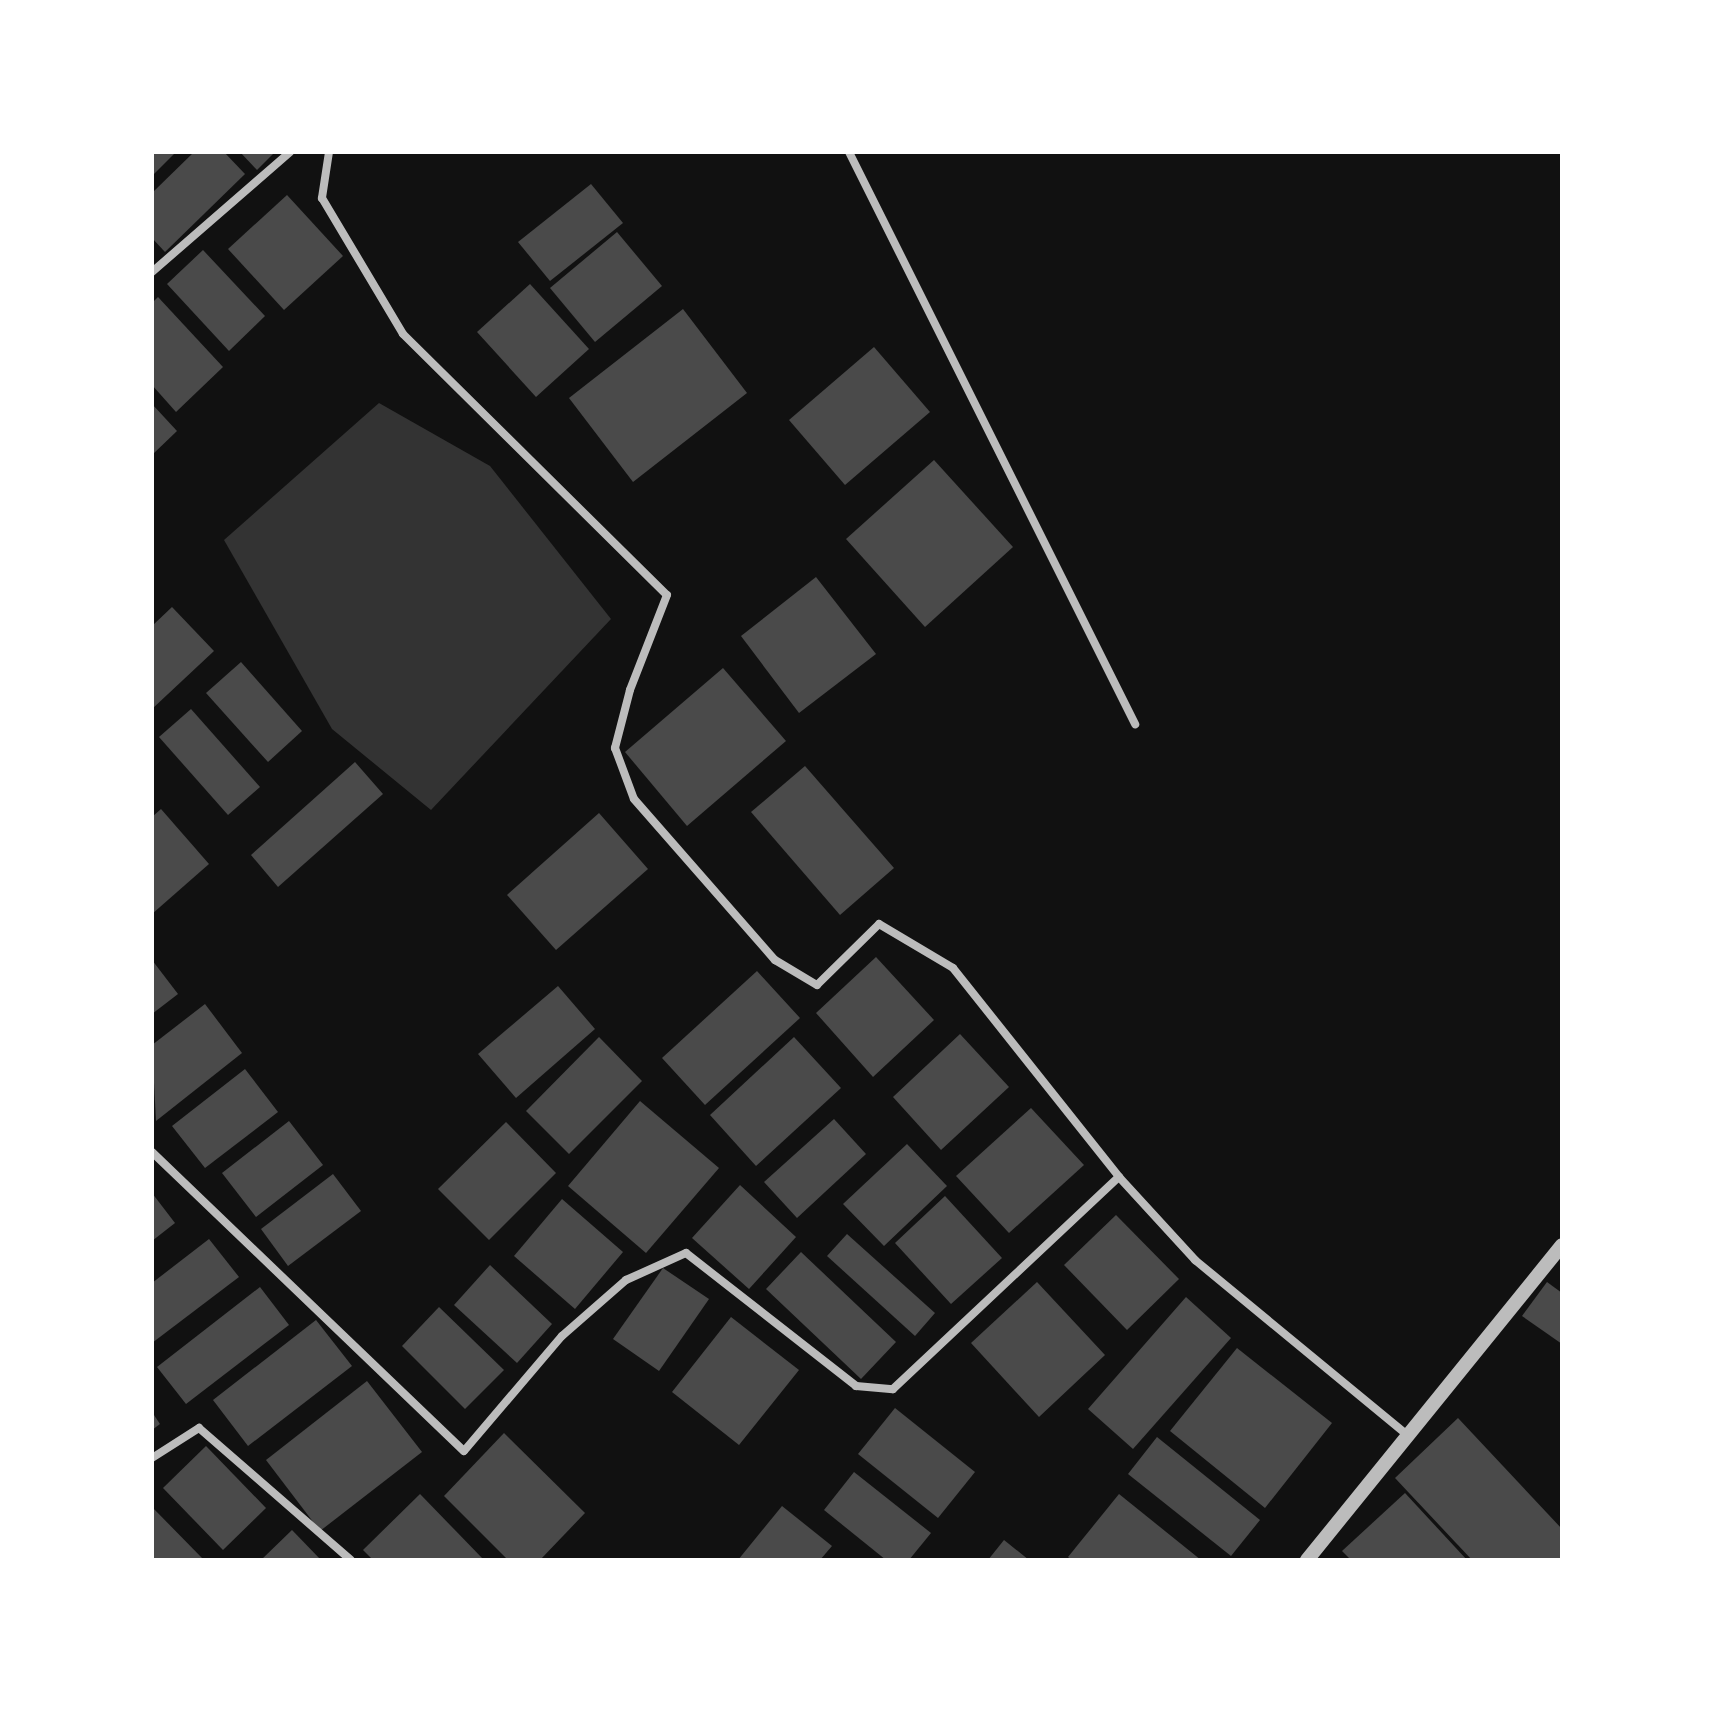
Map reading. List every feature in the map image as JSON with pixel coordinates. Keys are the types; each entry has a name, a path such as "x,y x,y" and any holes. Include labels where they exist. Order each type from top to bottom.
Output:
{"street":[{"path":"152,272 290,152"},
{"path":"329,152 322,198 403,334 667,595 630,690 615,748 634,799 775,960 817,985 879,924 953,968 1119,1177 1195,1260 1407,1435"},
{"path":"851,153 1135,724"},
{"path":"152,1152 464,1451 562,1336 626,1280 686,1253 856,1386 893,1389 1119,1177"},
{"path":"1307,1560 1562,1245"},
{"path":"152,1458 199,1428 351,1560"}],"shaded area":[{"path":"379,403 490,466 611,619 431,810 332,729 224,540"}],"building":[{"path":"152,152 176,152 152,176"},
{"path":"194,152 224,152 245,174 165,252 152,238 152,193"},
{"path":"240,152 275,152 257,170"},
{"path":"591,184 623,223 550,281 518,242"},
{"path":"287,195 343,256 284,310 228,249"},
{"path":"617,232 662,286 595,342 550,288"},
{"path":"203,250 265,316 229,351 167,284"},
{"path":"530,284 589,349 536,397 477,332"},
{"path":"158,297 223,367 176,412 152,385 152,303"},
{"path":"683,309 747,393 633,482 569,398"},
{"path":"874,347 930,412 845,485 789,420"},
{"path":"152,404 177,431 152,455"},
{"path":"934,460 1013,547 925,627 846,539"},
{"path":"816,577 876,654 799,713 741,636"},
{"path":"172,607 214,651 152,709 152,626"},
{"path":"241,662 302,731 268,762 206,693"},
{"path":"723,668 786,741 687,826 625,752"},
{"path":"191,709 260,787 228,815 159,737"},
{"path":"355,762 383,794 278,887 251,855"},
{"path":"805,766 894,868 840,915 751,812"},
{"path":"161,809 209,864 152,914 152,817"},
{"path":"599,813 648,869 556,950 507,895"},
{"path":"876,957 934,1020 873,1077 816,1013"},
{"path":"152,960 178,994 152,1014"},
{"path":"757,971 800,1018 705,1105 662,1058"},
{"path":"558,986 595,1029 516,1098 478,1054"},
{"path":"205,1004 242,1053 156,1121 152,1045"},
{"path":"960,1034 1009,1087 941,1150 893,1097"},
{"path":"599,1037 642,1081 569,1154 526,1111"},
{"path":"794,1037 841,1088 756,1166 710,1115"},
{"path":"245,1069 278,1112 205,1168 172,1126"},
{"path":"640,1101 719,1168 646,1253 568,1186"},
{"path":"1031,1108 1084,1165 1009,1233 956,1176"},
{"path":"834,1119 866,1154 797,1218 764,1182"},
{"path":"289,1121 323,1165 256,1217 222,1173"},
{"path":"506,1122 556,1173 489,1240 438,1189"},
{"path":"907,1144 947,1186 884,1246 843,1204"},
{"path":"333,1174 361,1211 288,1266 261,1229"},
{"path":"740,1185 796,1237 749,1289 692,1238"},
{"path":"152,1193 175,1223 152,1241"},
{"path":"945,1196 1002,1258 951,1304 895,1243"},
{"path":"562,1199 623,1252 575,1309 514,1256"},
{"path":"1116,1215 1179,1279 1127,1330 1064,1265"},
{"path":"847,1234 935,1313 915,1336 827,1256"},
{"path":"209,1239 239,1277 152,1343 152,1283"},
{"path":"801,1252 896,1342 861,1379 766,1289"},
{"path":"490,1265 552,1324 517,1363 454,1305"},
{"path":"663,1268 709,1299 659,1371 613,1339"},
{"path":"1037,1282 1105,1355 1039,1417 971,1343"},
{"path":"1547,1282 1562,1293 1562,1344 1522,1316"},
{"path":"260,1287 289,1325 186,1404 157,1367"},
{"path":"1186,1297 1231,1338 1133,1449 1088,1409"},
{"path":"439,1307 504,1370 465,1409 402,1346"},
{"path":"731,1317 799,1370 739,1445 672,1392"},
{"path":"316,1320 352,1366 248,1446 213,1400"},
{"path":"1237,1348 1332,1423 1265,1508 1170,1431"},
{"path":"367,1381 422,1452 320,1531 266,1460"},
{"path":"895,1408 975,1472 938,1518 858,1454"},
{"path":"152,1412 160,1424 152,1430"},
{"path":"1458,1418 1562,1529 1562,1560 1472,1560 1395,1478"},
{"path":"504,1433 585,1513 540,1560 508,1560 444,1496"},
{"path":"1157,1437 1260,1520 1231,1556 1128,1474"},
{"path":"206,1446 266,1508 223,1550 163,1488"},
{"path":"854,1472 931,1533 909,1560 886,1560 824,1510"},
{"path":"1405,1493 1467,1560 1351,1560 1342,1551"},
{"path":"420,1494 484,1560 373,1560 363,1550"},
{"path":"1119,1494 1201,1560 1072,1560 1068,1557"},
{"path":"782,1506 832,1546 820,1560 738,1560"},
{"path":"152,1507 204,1560 152,1560"},
{"path":"292,1530 321,1560 261,1560"},
{"path":"1004,1540 1029,1560 988,1560"}]}
